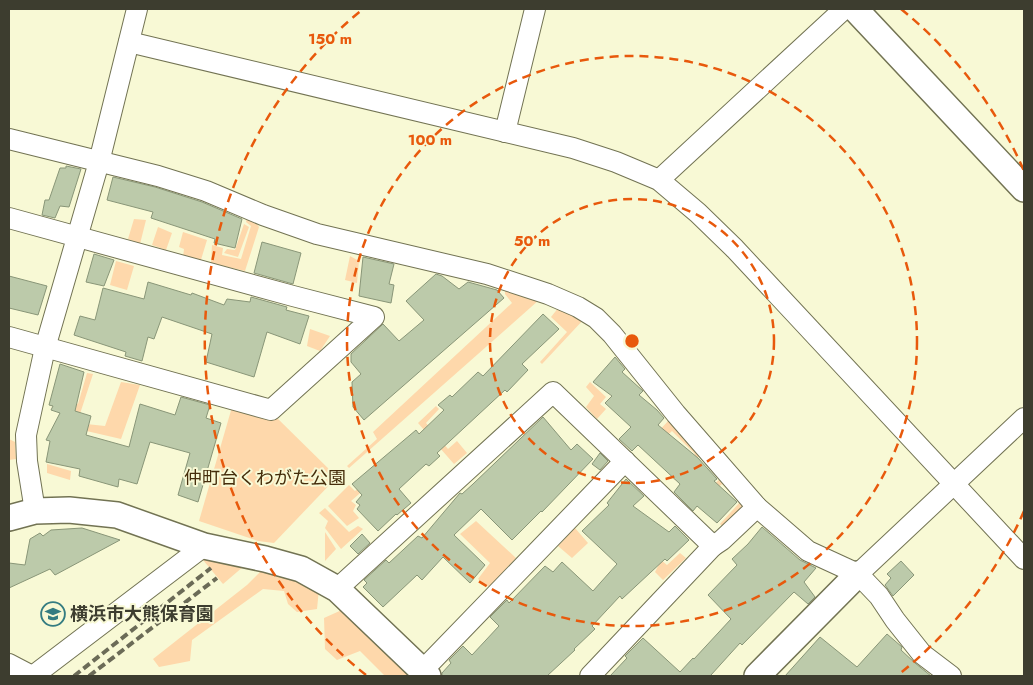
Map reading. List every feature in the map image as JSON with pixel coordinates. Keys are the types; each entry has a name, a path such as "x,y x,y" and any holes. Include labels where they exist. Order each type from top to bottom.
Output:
{"street":[{"path":"35,511 27,461 18,434 99,162 137,9"},
{"path":"505,132 535,9"},
{"path":"659,180 844,9"},
{"path":"855,9 1024,188"},
{"path":"129,42 573,148 616,162 659,180 698,213 735,249 1024,560"},
{"path":"9,139 174,181 317,234 487,274 548,294 578,307 596,318 612,334 676,414 757,507 808,551 858,574 880,596 895,620 922,654 951,676"},
{"path":"9,218 293,296 374,316 271,410 9,337"},
{"path":"337,589 553,392 713,546"},
{"path":"757,676 858,574 1024,418"},
{"path":"9,518 35,511 69,510 117,515 204,546 301,569 337,589 425,674 626,461"},
{"path":"590,676 713,546 757,507"},
{"path":"9,664 33,676 204,546"}],"green space":[{"path":"247,218 254,220 259,227 245,271 211,263 212,245 223,248 222,255 241,259 251,226 246,222"},
{"path":"134,219 146,220 140,244 128,239"},
{"path":"244,224 249,227 238,257 224,253 227,249 235,250"},
{"path":"158,227 172,233 166,250 152,245"},
{"path":"183,232 207,240 200,263 183,257 184,249 179,247"},
{"path":"350,256 359,261 357,283 345,280"},
{"path":"116,261 134,266 127,290 110,285"},
{"path":"505,287 539,300 349,468 347,466 377,439 373,432 512,303 505,294"},
{"path":"559,307 585,318 542,364 540,362 567,332 551,317"},
{"path":"310,329 330,336 320,351 307,346"},
{"path":"87,373 93,374 77,423 105,426 121,382 140,385 121,439 65,426 74,402 78,404"},
{"path":"590,382 606,397 600,404 606,409 597,419 586,407 594,396 586,387"},
{"path":"436,406 439,409 426,423 448,449 457,441 467,453 454,464 418,423"},
{"name":"仲町台くわがた公園","path":"232,407 274,415 337,477 274,543 258,541 199,521"},
{"path":"669,420 703,452 677,481 673,479 695,454 672,431 652,450 646,445"},
{"path":"9,439 15,442 16,459 9,460"},
{"path":"47,464 71,471 70,480 47,473"},
{"path":"722,477 748,503 724,528 720,524 741,501 722,484 702,502 698,499"},
{"path":"363,484 366,488 351,501 356,505 353,511 359,518 347,526 328,506 349,485 355,491"},
{"path":"325,508 349,532 358,526 363,529 341,549 325,528 328,521 319,513"},
{"path":"476,521 516,558 489,587 478,579 490,563 460,534"},
{"path":"575,528 588,543 572,558 558,546"},
{"path":"325,532 336,549 325,561"},
{"path":"680,553 686,558 663,580 655,572 661,560 667,565"},
{"path":"211,554 244,566 223,584 203,560"},
{"path":"263,569 319,589 317,609 297,612 288,604 284,591 263,589 192,640 190,661 159,667 153,659 247,585"},
{"path":"344,609 414,676 385,676 360,651 337,660 325,649 324,618"}],"building":[{"path":"66,166 81,169 69,207 60,206 55,218 42,215 45,200 49,200 60,168 66,168"},
{"path":"113,177 155,187 202,202 242,219 235,248 214,243 215,239 151,218 153,212 107,200"},
{"path":"262,242 301,253 293,284 254,273"},
{"path":"94,254 114,260 104,286 86,282"},
{"path":"363,257 394,264 389,284 394,285 391,303 359,296"},
{"path":"436,274 442,276 459,289 468,282 497,290 504,298 364,420 353,407 352,382 361,374 351,362 351,354 383,324 399,341 424,320 406,301"},
{"path":"9,276 47,286 38,315 9,308"},
{"path":"148,282 191,295 192,293 224,305 227,299 250,302 251,297 287,307 286,310 309,316 300,344 267,332 254,377 206,362 212,334 162,317 154,339 148,337 142,361 125,356 126,352 74,335 80,316 95,320 103,288 144,299"},
{"path":"543,314 559,329 522,364 528,370 507,392 505,390 437,453 440,456 429,466 426,464 399,489 411,503 378,531 357,509 360,505 356,502 362,495 352,484 416,430 419,434 444,410 438,405 450,395 452,397 478,372 483,376"},
{"path":"615,357 625,369 622,372 643,391 639,395 664,418 658,425 698,458 717,479 714,481 737,502 717,523 697,506 693,511 674,492 680,484 638,445 632,451 619,439 631,427 605,403 612,396 593,382"},
{"path":"60,364 84,372 75,411 91,416 86,435 129,447 140,404 175,415 181,397 210,405 206,418 221,423 198,502 178,495 190,453 150,442 137,484 119,479 118,487 79,476 80,469 46,462 50,441 46,440 60,413 51,410 53,406 49,405"},
{"path":"543,417 571,450 577,444 593,459 512,540 481,509 454,535 485,565 470,583 443,557 422,580 417,575 383,607 363,587 367,583 364,580 386,560 389,563 418,536 422,538 460,493 462,494 473,484"},
{"path":"600,453 608,461 600,470 592,464"},
{"path":"626,479 644,496 633,506 669,532 675,526 689,540 667,561 665,559 622,599 620,596 592,626 595,629 547,676 442,676 442,673 451,663 449,660 463,646 472,655 499,626 490,617 507,600 509,603 545,566 553,572 562,562 593,591 617,564 582,531 609,505 607,503"},
{"path":"762,527 800,560 816,568 804,582 815,597 808,604 794,592 742,645 740,643 711,675 713,676 610,676 627,658 625,656 643,638 680,672 694,659 731,619 708,595 737,565 732,559"},
{"path":"82,528 120,540 55,575 50,569 9,588 9,563 25,565 30,539 40,533 43,536 51,530"},
{"path":"362,534 370,543 358,554 350,546"},
{"path":"901,561 914,575 893,596 885,585 891,578 887,574"},
{"path":"887,634 902,647 901,650 931,676 785,676 820,637 857,667"}],"railway":[{"path":"74,676 211,568"},
{"path":"89,676 217,578"}],"place":[{"name":"横浜市大熊保育園","path":"53,614"}]}
